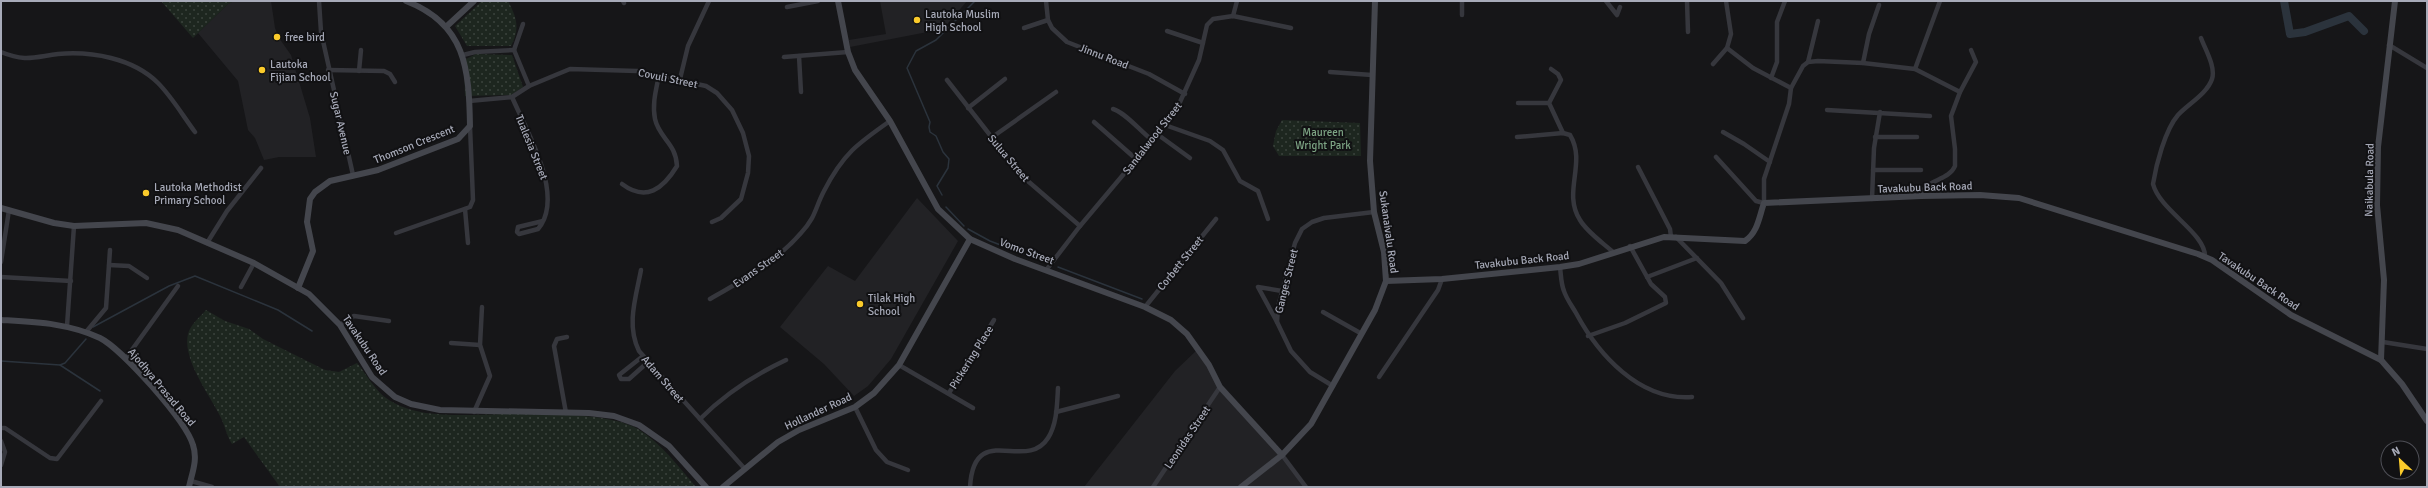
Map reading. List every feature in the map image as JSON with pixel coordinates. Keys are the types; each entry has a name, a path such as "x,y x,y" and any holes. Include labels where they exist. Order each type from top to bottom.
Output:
{"main road":[{"name":"Thomson Crescent","path":"298,288 313,251 307,222 310,199 315,192 330,181 378,170 458,139 470,126 469,101 463,55 447,26 421,7 406,1"},
{"path":"447,26 474,1"},
{"name":"Vomo Street","path":"838,1 848,52 855,70 890,121 938,209 970,239 1015,259 1047,269 1145,307 1171,320 1187,334 1209,365 1220,387 1282,456"},
{"name":"Sukanaivalu Road","path":"1241,487 1282,456 1311,424 1376,310 1386,281 1384,252 1374,212 1370,161 1375,1"},
{"name":"Naikabula Road","path":"2381,360 2383,342 2384,280 2379,243 2377,190 2378,147 2395,1"},
{"name":"Tavakubu Back Road","path":"1386,281 1442,279 1560,267 1579,264 1630,246 1674,237 1745,241 1752,236 1756,229 1764,203 1921,196 1980,195 2019,198 2205,257 2291,315 2381,360 2402,384 2427,420"},
{"name":"Tavakubu Road","path":"1,208 74,226 146,223 178,230 254,263 309,294 340,324 372,378 395,397 411,404 440,410 566,413 614,416 639,425 669,446 706,487"},
{"name":"Hollander Road","path":"722,487 778,442 799,430 855,407 874,393 899,364 970,239"},
{"name":"Ajodhya Prasad Road","path":"1,320 67,326 101,338 126,358 188,433 196,456 190,484"}],"street":[{"name":"Sugar Avenue","path":"319,1 319,20 328,70 353,175"},
{"path":"680,79 688,46 709,1"},
{"path":"787,7 818,1"},
{"path":"1024,28 1048,20 1046,1"},
{"path":"1233,16 1237,1"},
{"path":"1462,1 1462,15"},
{"path":"1606,1 1617,15 1620,7"},
{"path":"1687,1 1688,32"},
{"path":"1713,64 1727,48 1731,34 1726,1"},
{"path":"1772,78 1777,62 1777,22 1785,1"},
{"path":"1915,69 1940,1"},
{"path":"1863,63 1870,28 1879,5"},
{"name":"Sandalwood Street","path":"1047,269 1080,226 1165,125 1185,94 1203,43 1207,25 1220,16 1233,16 1291,28"},
{"name":"Jinnu Road","path":"1048,20 1052,28 1067,42 1149,74 1185,94"},
{"path":"1716,157 1756,201 1764,203 1764,179 1789,104 1791,88 1803,66 1808,62 1818,21"},
{"path":"523,24 514,50 529,86"},
{"path":"1167,31 1203,43"},
{"path":"2201,38 2210,64 2212,79 2204,91 2179,114 2170,127 2153,184 2167,207 2198,238 2204,249 2205,257"},
{"path":"2389,45 2427,68"},
{"path":"1727,48 1753,68 1791,88"},
{"path":"359,71 361,50"},
{"path":"463,55 475,52 514,50"},
{"path":"1921,196 1925,187 1948,175 1955,166 1956,149 1951,116 1960,92 1976,62 1971,50"},
{"path":"1,52 17,58 32,59 57,54 92,54 122,62 143,72 160,84 195,132"},
{"path":"784,56 848,52"},
{"path":"798,56 801,92"},
{"path":"1808,62 1863,63 1915,69 1960,92"},
{"name":"Covuli Street","path":"469,101 512,97 529,86 570,69 620,70 660,75 706,86 717,93 732,110 748,149 748,173 741,199 721,218 712,222"},
{"path":"1549,102 1561,80 1558,74 1551,69"},
{"path":"328,70 388,72 395,82"},
{"path":"1330,72 1372,75"},
{"path":"622,184 632,192 646,194 662,185 677,166 674,150 655,120 653,102 660,75"},
{"path":"968,108 1005,79"},
{"name":"Sulua Street","path":"947,80 1022,176 1080,226"},
{"path":"991,138 1056,92"},
{"name":"Tualesia Street","path":"512,97 546,178 548,197 543,221"},
{"path":"1518,103 1549,102"},
{"path":"1549,102 1563,133"},
{"path":"1113,109 1122,112 1132,124 1152,140"},
{"path":"1827,110 1930,116"},
{"path":"1872,199 1875,137 1880,112"},
{"name":"Evans Street","path":"710,300 784,252 816,214 823,193 846,155 853,147 890,121"},
{"path":"1094,122 1136,159"},
{"path":"1165,125 1210,142 1223,150 1240,181 1258,191 1268,218"},
{"path":"396,233 470,207 474,200 470,126"},
{"path":"1723,132 1770,162"},
{"path":"1517,137 1563,133 1570,135 1578,153 1572,187 1575,211 1581,222 1613,252"},
{"path":"1157,134 1190,158"},
{"path":"1875,137 1917,137"},
{"path":"1638,167 1674,237 1721,283 1743,318"},
{"path":"207,243 227,211 261,168"},
{"path":"1873,170 1921,170"},
{"path":"466,209 468,243"},
{"path":"1,262 8,210"},
{"name":"Ganges Street","path":"1333,386 1310,372 1291,351 1277,322 1282,291 1295,244 1302,230 1312,222 1324,218 1374,212"},
{"name":"Corbett Street","path":"1145,307 1216,219"},
{"path":"543,221 538,229 519,234 517,232 518,227 543,221"},
{"path":"67,326 74,226"},
{"path":"1588,336 1625,323 1666,303 1666,297 1647,278 1630,246"},
{"path":"86,332 106,308 110,250"},
{"path":"1647,278 1697,258"},
{"path":"241,287 254,263"},
{"path":"109,265 129,266 147,278"},
{"path":"1560,267 1564,292 1588,336 1598,345 1610,363 1629,377 1653,390 1671,396 1692,397"},
{"name":"Adam Street","path":"641,270 632,320 633,339 648,362 744,468"},
{"path":"1,276 71,281"},
{"path":"1378,377 1438,290 1442,279"},
{"path":"126,358 178,286"},
{"path":"1277,322 1258,287 1282,291"},
{"path":"474,412 490,376 480,345 482,307"},
{"path":"1323,312 1362,334"},
{"path":"340,324 354,316 389,321"},
{"name":"Pickering Place","path":"949,393 994,320"},
{"path":"566,413 554,346 557,339 567,336"},
{"path":"2383,342 2427,349"},
{"path":"450,343 480,345"},
{"path":"643,356 619,375 621,379 625,381 629,379 648,362"},
{"path":"700,419 730,393 755,376 786,360"},
{"path":"899,364 973,408"},
{"name":"Leonidas Street","path":"1153,487 1220,387"},
{"path":"970,487 973,464 982,454 989,451 1024,451 1036,448 1047,440 1055,422 1058,388"},
{"path":"1056,412 1118,396"},
{"path":"1,428 6,428 50,458 57,459 101,401"},
{"path":"855,407 876,450 887,462 908,470"},
{"path":"1,441 5,452 1,465"},
{"path":"1282,456 1306,487"},
{"path":"190,484 212,487"}],"shaded area":[{"name":"Lautoka Fijian School","path":"234,1 271,1 275,28 279,38 291,55 310,118 316,157 279,157 264,160 255,138 248,130 238,81 198,33 228,4"},
{"name":"Lautoka Muslim High School","path":"880,1 967,1 943,29 850,47 849,40 886,34"},
{"name":"Tilak High School","path":"917,198 958,241 891,359 868,386 854,396 824,364 780,327 828,266 855,281"},
{"path":"1198,349 1220,387 1282,455 1306,487 1084,487 1175,371"}],"green space":[{"path":"161,1 234,1 228,4 193,38"},
{"path":"482,1 508,1 514,13 516,24 516,34 511,46 467,46 455,26"},
{"path":"476,54 512,55 523,87 511,95 465,96 464,60"},
{"name":"Maureen Wright Park","path":"1282,120 1360,123 1361,156 1279,156 1273,146 1276,131"},
{"path":"206,310 225,321 249,329 263,339 325,370 339,372 357,363 382,395 395,404 415,411 447,415 556,414 603,418 623,423 638,429 655,441 696,487 280,487 244,437 232,444 220,416 203,387 193,365 187,344 188,334 193,324"}],"waterway":[{"path":"942,195 937,186 948,168 949,159 943,152 936,136 930,132 930,122 907,68 916,51 936,40 975,1"},
{"path":"2284,1 2290,34 2305,32 2349,16 2364,31"},
{"path":"946,207 964,226"},
{"path":"968,229 990,241 1040,260"},
{"path":"1058,267 1142,299"},
{"path":"93,327 169,286 195,276 278,310 312,331"},
{"path":"1,361 60,365 65,363 86,339"},
{"path":"60,365 100,391"}],"place":[{"name":"Lautoka Muslim High School","path":"917,20"},
{"name":"free bird","path":"277,37"},
{"name":"Lautoka Fijian School","path":"262,70"},
{"name":"Lautoka Methodist Primary School","path":"146,193"},
{"name":"Tilak High School","path":"860,304"}]}
